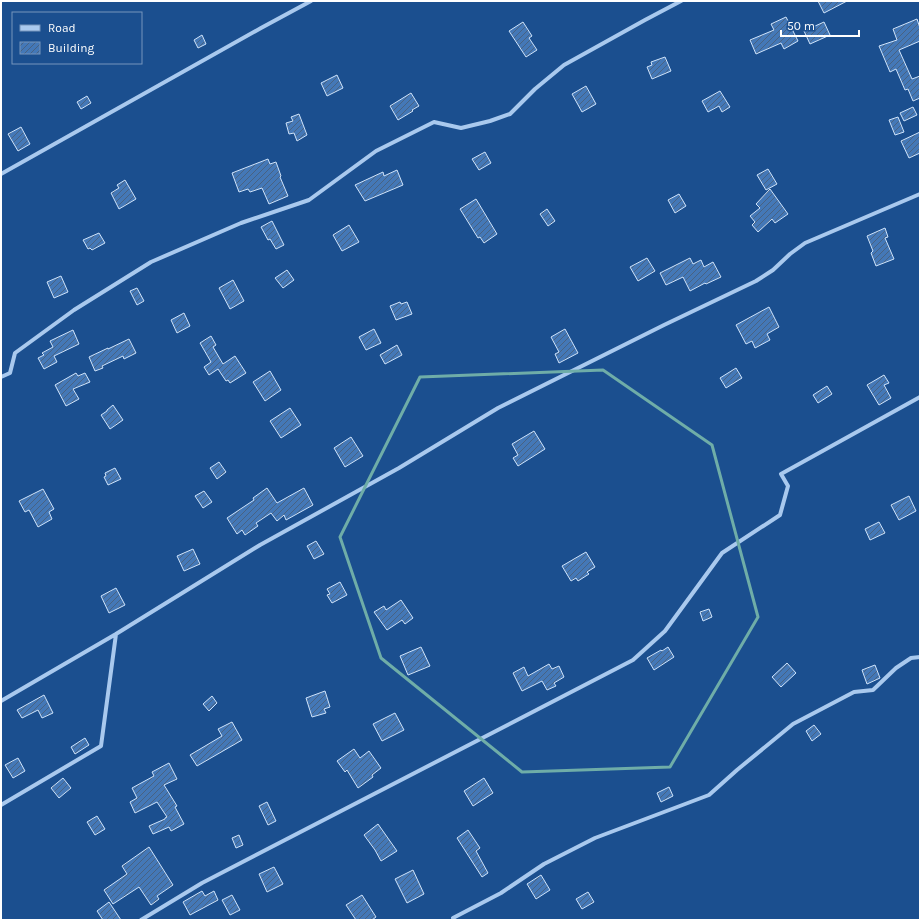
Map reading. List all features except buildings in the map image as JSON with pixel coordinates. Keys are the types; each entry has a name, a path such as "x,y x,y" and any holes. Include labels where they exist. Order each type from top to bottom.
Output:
{"street":[{"path":"1,174 311,1"},
{"path":"1,377 10,372 15,354 74,310 151,262 241,223 309,200 376,151 434,122 461,128 490,121 510,114 535,89 564,65 681,1"},
{"path":"1,701 116,634 260,545 399,468 498,408 756,280 773,270 790,254 805,243 920,194"},
{"path":"141,920 202,883 633,660 665,631 722,553 780,515 788,486 781,474 920,397"},
{"path":"1,805 101,746 116,634"},
{"path":"453,918 501,893 544,864 594,838 709,795 793,724 854,692 873,690 896,668 911,658 920,657"}],"highlighted area":[{"path":"603,370 712,445 758,617 670,767 522,772 381,658 340,537 420,377"}]}
